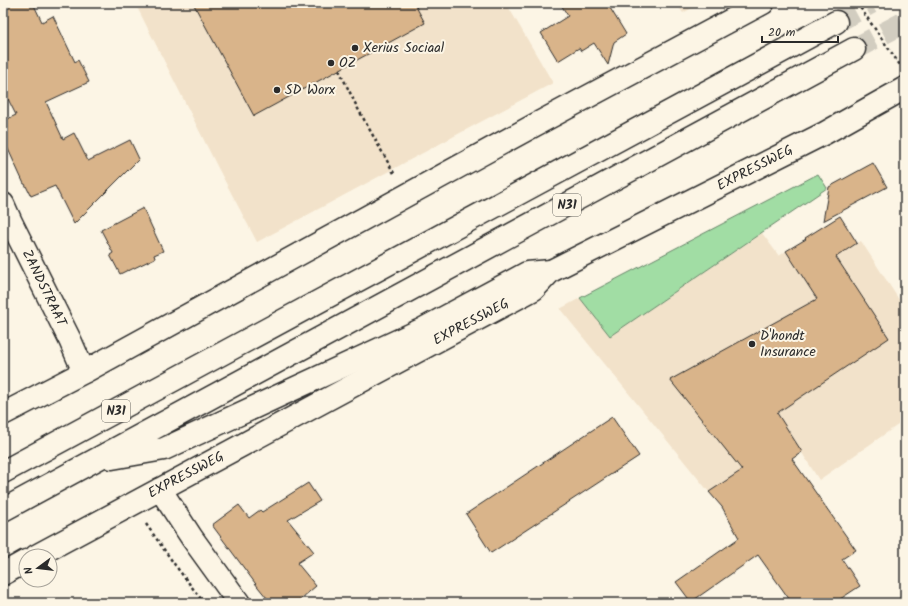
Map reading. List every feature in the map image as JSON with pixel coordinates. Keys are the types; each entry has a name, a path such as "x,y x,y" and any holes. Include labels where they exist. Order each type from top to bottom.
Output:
{"main road":[{"path":"3,414 84,372 533,126 763,3"},
{"name":"N31","path":"3,472 836,22"},
{"name":"N31","path":"3,510 854,49"},
{"name":"EXPRESSWEG","path":"51,548 534,289 551,270 825,133 905,88"},
{"name":"ZANDSTRAAT","path":"3,204 70,340 84,372"},
{"name":"N31","path":"91,462 164,449 422,328 527,273 551,270"},
{"path":"160,489 192,538 239,603"},
{"path":"3,574 18,566"}],"path":[{"path":"857,3 901,65"},
{"path":"339,70 357,107 398,181"},
{"path":"143,521 204,603"}],"shaded area":[{"path":"135,3 506,3 553,83 257,242"},
{"path":"676,3 701,3 683,13"},
{"path":"762,233 779,256 786,251 803,277 861,241 905,309 905,420 819,480 792,437 709,492 560,309 580,298 610,336"}],"green space":[{"path":"818,174 827,188 610,336 580,298"}],"building":[{"path":"3,3 33,3 42,22 53,16 75,62 78,60 89,82 46,102 63,139 74,133 88,161 130,140 139,159 74,224 55,186 31,196 3,138 3,121 16,115 3,89"},
{"path":"193,3 414,3 425,23 254,116"},
{"path":"560,3 607,3 626,34 614,42 608,65 594,43 581,51 579,48 558,61 541,33 568,16"},
{"path":"873,163 887,187 823,221 829,187"},
{"path":"143,208 163,251 154,255 155,258 120,274 110,255 113,253 101,230"},
{"path":"840,216 857,243 836,257 889,338 777,413 802,452 792,459 856,550 842,559 860,586 834,603 792,603 758,555 691,602 676,582 739,538 722,507 709,492 742,470 670,380 817,299 786,251"},
{"path":"612,417 639,456 491,553 466,514"},
{"path":"308,483 320,501 288,520 314,552 297,563 316,586 296,603 271,603 212,525 239,505 249,518 260,510 262,512"}],"tunnel":[{"path":"836,22 871,3"},
{"path":"854,49 905,22"}],"place":[{"name":"Xerius Sociaal","path":"355,48"},
{"name":"OZ","path":"331,63"},
{"name":"SD Worx","path":"277,90"},
{"name":"D'hondt Insurance","path":"752,344"}]}
